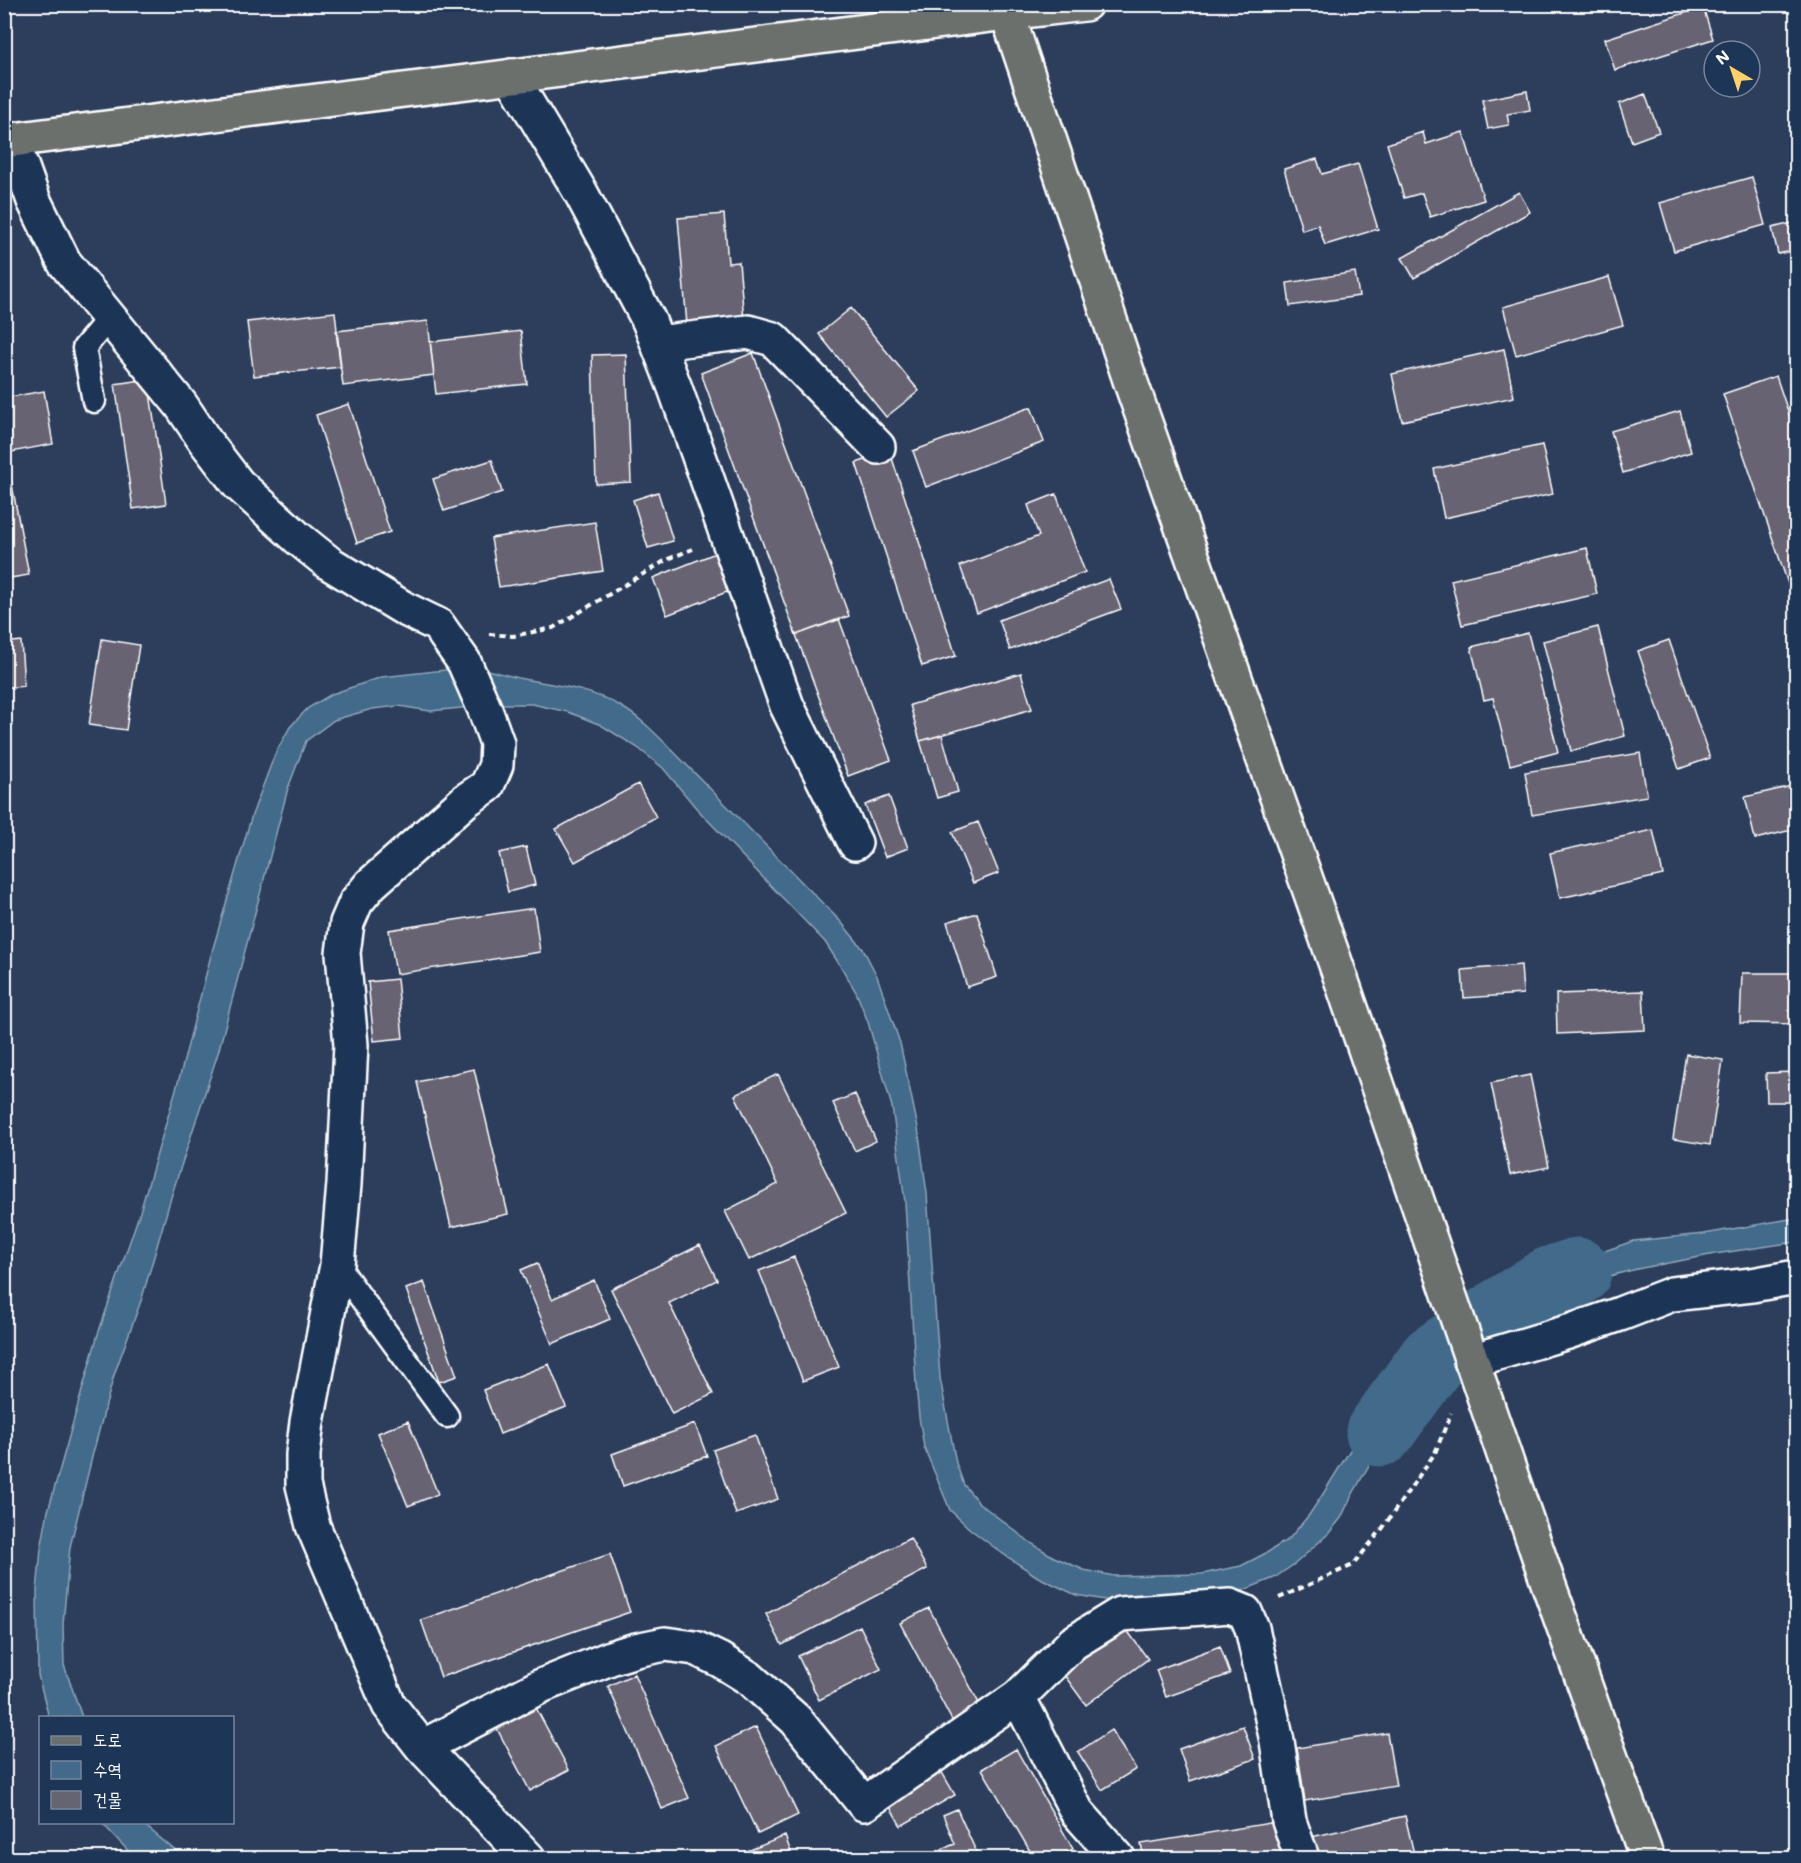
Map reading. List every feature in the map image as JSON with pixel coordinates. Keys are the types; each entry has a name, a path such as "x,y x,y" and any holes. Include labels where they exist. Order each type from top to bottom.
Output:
{"main road":[{"path":"8,141 1006,9 1085,4"},
{"path":"1006,9 1131,383 1332,954 1471,1361 1647,1858"}],"street":[{"path":"511,76 580,193 649,321 675,388 787,706 855,843"},
{"path":"8,141 64,262 181,405 238,484 329,563 405,609 438,625 464,662 497,743 496,765 487,786 466,800 371,884 356,902 346,923 343,953 351,1044 338,1265 308,1422 303,1454 303,1485 313,1526 389,1705 422,1747 528,1858"},
{"path":"658,343 748,332 773,339 879,447"},
{"path":"1471,1361 1568,1332 1672,1294 1752,1285 1797,1277"},
{"path":"422,1747 541,1686 613,1657 665,1644 695,1648 749,1678 796,1720 864,1804 1018,1697 1073,1643 1120,1614 1230,1606 1245,1612 1252,1628 1277,1741 1289,1821 1302,1858"},
{"path":"1018,1697 1077,1812 1118,1858"}],"lane":[{"path":"94,401 84,348 109,318"},
{"path":"338,1265 447,1416"}],"path":[{"path":"438,625 469,632 513,636 553,628 668,560 727,536"},
{"path":"1245,1612 1315,1583 1353,1564 1382,1528 1435,1453 1451,1412"}],"water":[{"path":"454,669 471,707 430,711 399,706 372,709 334,720 306,741 288,788 218,1053 172,1194 142,1298 114,1375 70,1547 63,1624 64,1665 82,1716 48,1716 38,1675 37,1591 48,1511 98,1334 140,1212 252,815 275,754 290,727 308,708 332,694 382,677"},
{"path":"483,669 597,695 634,715 667,745 841,922 863,949 877,976 900,1043 918,1128 927,1194 940,1378 956,1463 964,1485 979,1503 1031,1543 1054,1557 1084,1570 1114,1576 1202,1574 1241,1566 1289,1539 1323,1494 1394,1379 1433,1343 1441,1369 1431,1382 1410,1401 1386,1435 1341,1518 1329,1533 1296,1563 1274,1578 1239,1592 1117,1602 1076,1595 1038,1577 970,1529 950,1510 924,1447 919,1417 905,1202 892,1107 868,1022 856,992 825,942 697,809 663,768 638,748 601,725 568,712 532,704 499,704"},
{"path":"1796,1218 1796,1242 1715,1254 1613,1275 1551,1296 1496,1325 1489,1301 1517,1282 1633,1241 1704,1234"},
{"path":"103,1824 143,1824 184,1858 135,1858"}],"building":[{"path":"1703,7 1713,39 1702,39 1702,42 1615,70 1605,39"},
{"path":"1796,48 1796,78 1788,51"},
{"path":"1527,91 1530,110 1507,114 1509,125 1488,129 1482,100"},
{"path":"1645,94 1659,132 1632,142 1619,104"},
{"path":"1423,132 1426,144 1463,132 1484,200 1430,217 1422,193 1404,198 1387,144"},
{"path":"1317,159 1322,174 1358,164 1378,229 1325,245 1318,225 1302,230 1284,169"},
{"path":"1752,177 1765,225 1674,251 1660,203"},
{"path":"1519,192 1530,212 1414,278 1402,258"},
{"path":"724,214 728,263 739,262 744,320 687,325 678,218"},
{"path":"1796,222 1796,250 1778,254 1772,228"},
{"path":"1355,272 1359,296 1290,306 1287,283"},
{"path":"1609,277 1623,325 1516,355 1503,307"},
{"path":"851,308 919,391 886,417 819,334"},
{"path":"335,312 341,367 254,376 247,322"},
{"path":"428,321 434,375 343,386 336,331"},
{"path":"521,331 527,384 436,394 430,342"},
{"path":"1504,349 1514,397 1402,421 1392,374"},
{"path":"753,353 849,616 796,635 701,373"},
{"path":"626,354 631,482 596,484 592,355"},
{"path":"1776,376 1796,435 1795,604 1723,394"},
{"path":"148,379 166,504 133,509 115,384"},
{"path":"44,391 53,444 6,453 29,575 4,579 4,398"},
{"path":"349,404 390,532 357,543 316,415"},
{"path":"1031,407 1044,442 926,487 913,451"},
{"path":"1680,411 1691,452 1623,473 1611,431"},
{"path":"1542,445 1553,494 1444,518 1434,469"},
{"path":"890,452 956,656 922,666 856,463"},
{"path":"492,460 502,492 444,511 433,479"},
{"path":"658,492 673,541 648,548 633,500"},
{"path":"1056,494 1085,572 977,613 960,566 1039,536 1028,505"},
{"path":"595,522 603,571 499,587 491,538"},
{"path":"1587,548 1597,594 1462,625 1451,580"},
{"path":"718,552 732,590 667,615 653,578"},
{"path":"1109,579 1121,609 1010,650 999,620"},
{"path":"839,619 891,760 848,776 796,635"},
{"path":"1598,627 1625,736 1571,751 1543,641"},
{"path":"1528,633 1558,752 1510,765 1493,698 1484,700 1471,647"},
{"path":"102,639 139,645 126,730 89,725"},
{"path":"1669,640 1710,758 1679,769 1638,651"},
{"path":"21,641 24,686 4,688 4,643"},
{"path":"1021,673 1032,709 920,741 910,705"},
{"path":"942,735 958,792 937,798 920,741"},
{"path":"1640,753 1647,796 1532,815 1525,772"},
{"path":"638,784 656,817 575,862 556,829"},
{"path":"1796,785 1796,829 1755,839 1745,797"},
{"path":"889,796 908,848 885,857 865,805"},
{"path":"978,822 999,873 973,883 952,832"},
{"path":"1653,830 1663,875 1560,898 1550,853"},
{"path":"526,847 535,885 508,892 499,853"},
{"path":"534,908 540,952 396,974 389,930"},
{"path":"977,913 997,977 967,987 947,922"},
{"path":"1521,965 1523,994 1464,998 1462,970"},
{"path":"1742,973 1796,973 1796,1024 1740,1023"},
{"path":"397,979 403,1038 374,1041 368,982"},
{"path":"1643,991 1645,1030 1557,1034 1556,994"},
{"path":"1686,1054 1723,1060 1710,1145 1673,1139"},
{"path":"474,1069 508,1214 451,1227 417,1082"},
{"path":"1796,1072 1796,1102 1767,1102 1766,1073"},
{"path":"778,1074 846,1213 749,1260 725,1211 778,1184 735,1095"},
{"path":"1530,1075 1549,1167 1510,1175 1491,1083"},
{"path":"855,1094 876,1141 855,1151 833,1103"},
{"path":"700,1245 717,1280 669,1303 713,1394 672,1414 611,1289"},
{"path":"794,1257 839,1367 803,1381 759,1271"},
{"path":"537,1263 552,1299 594,1280 610,1319 552,1344 521,1270"},
{"path":"424,1282 457,1376 439,1382 406,1289"},
{"path":"549,1364 566,1407 500,1434 483,1390"},
{"path":"408,1421 438,1494 408,1506 378,1433"},
{"path":"695,1424 707,1456 623,1486 612,1454"},
{"path":"755,1435 778,1499 736,1514 713,1450"},
{"path":"910,1538 927,1569 782,1645 766,1614"},
{"path":"610,1554 630,1612 441,1677 421,1620"},
{"path":"929,1608 983,1711 955,1726 900,1623"},
{"path":"1118,1618 1148,1659 1086,1705 1056,1664"},
{"path":"860,1626 881,1669 819,1700 798,1656"},
{"path":"1220,1646 1230,1674 1166,1697 1156,1670"},
{"path":"634,1674 689,1798 662,1809 608,1686"},
{"path":"534,1704 569,1770 530,1791 495,1725"},
{"path":"1243,1726 1255,1759 1190,1781 1179,1749"},
{"path":"756,1727 798,1815 758,1834 716,1746"},
{"path":"1111,1730 1136,1769 1102,1790 1078,1752"},
{"path":"1387,1733 1396,1786 1305,1801 1297,1748"},
{"path":"1016,1749 1073,1849 1056,1858 1034,1858 982,1769"},
{"path":"940,1769 955,1795 901,1826 886,1800"},
{"path":"957,1809 979,1858 946,1858 942,1849 955,1844 943,1815"},
{"path":"1405,1816 1415,1858 1316,1858 1311,1837"},
{"path":"1276,1822 1282,1858 1144,1858 1141,1844"},
{"path":"785,1836 793,1858 730,1858"}],"waterway":[{"path":"1380,1432 1433,1359 1550,1281 1577,1272"}]}
